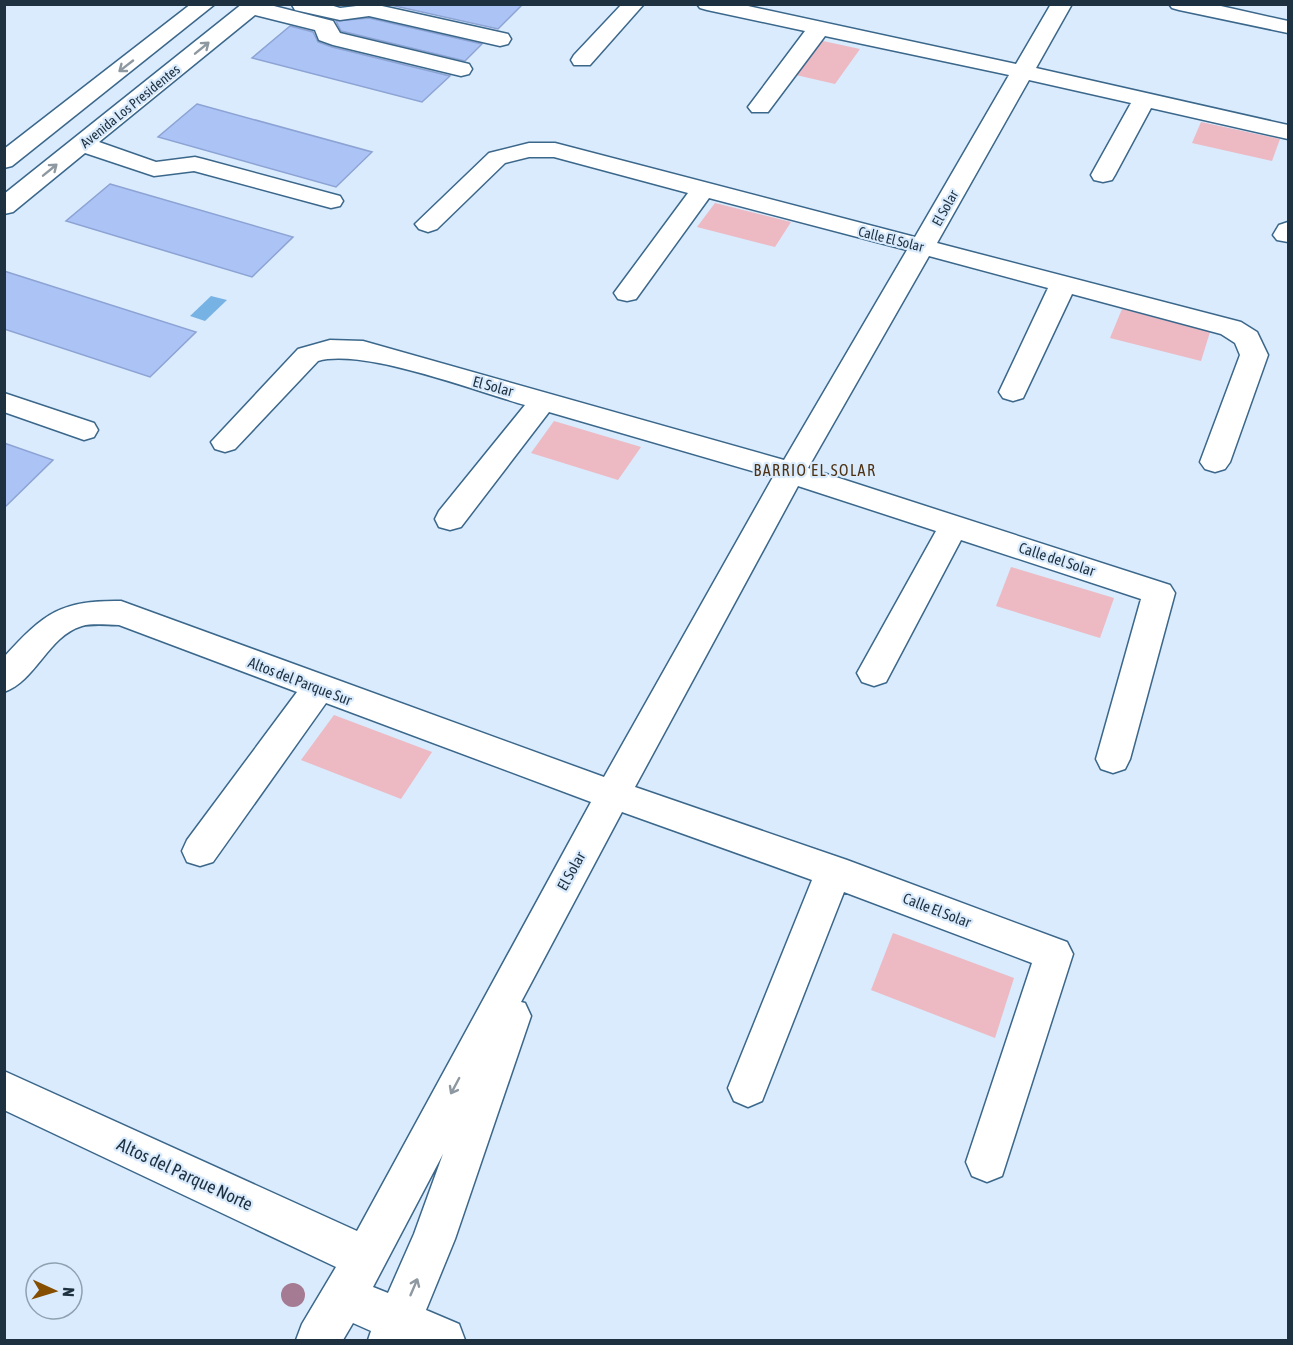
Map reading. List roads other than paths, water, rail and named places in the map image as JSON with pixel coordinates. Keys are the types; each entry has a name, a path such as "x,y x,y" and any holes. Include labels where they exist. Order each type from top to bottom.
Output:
{"street":[{"path":"4,161 205,4"},
{"path":"302,4 340,14 359,10 378,11 500,39"},
{"path":"582,60 634,4"},
{"path":"707,4 820,27 1288,132"},
{"name":"El Solar","path":"318,1341 345,1297 542,924 791,472 923,248 1062,4"},
{"path":"1179,4 1288,27"},
{"path":"253,6 325,26 327,35 333,38 461,69"},
{"name":"Avenida Los Presidentes","path":"4,207 253,6"},
{"path":"760,107 820,27"},
{"path":"1103,175 1144,100"},
{"path":"82,144 154,169 195,164 331,201"},
{"name":"Calle El Solar","path":"428,224 497,158 529,150 555,150 702,191 1231,328 1247,338 1254,355 1215,462"},
{"path":"627,293 702,191"},
{"path":"1013,392 1063,285"},
{"name":"El Solar","path":"225,442 308,355 330,349 363,350 791,472"},
{"path":"450,519 544,400"},
{"path":"4,402 84,430"},
{"name":"Calle del Solar","path":"791,472 1159,593 1113,759"},
{"path":"874,673 954,525"},
{"name":"Altos del Parque Sur","path":"4,678 56,625 89,612 121,613 318,688 613,795"},
{"path":"200,851 318,688"},
{"name":"Calle El Solar","path":"613,795 698,822 834,871 1054,954 987,1162"},
{"path":"748,1088 834,871"},
{"name":"El Solar","path":"395,1331 434,1239 542,924"},
{"name":"Altos del Parque Norte","path":"4,1090 366,1258"},
{"path":"345,1297 395,1331 443,1341"}],"water":[{"path":"211,296 227,300 205,321 190,316"}],"district":[{"name":"BARRIO EL SOLAR","path":"815,470"}]}
